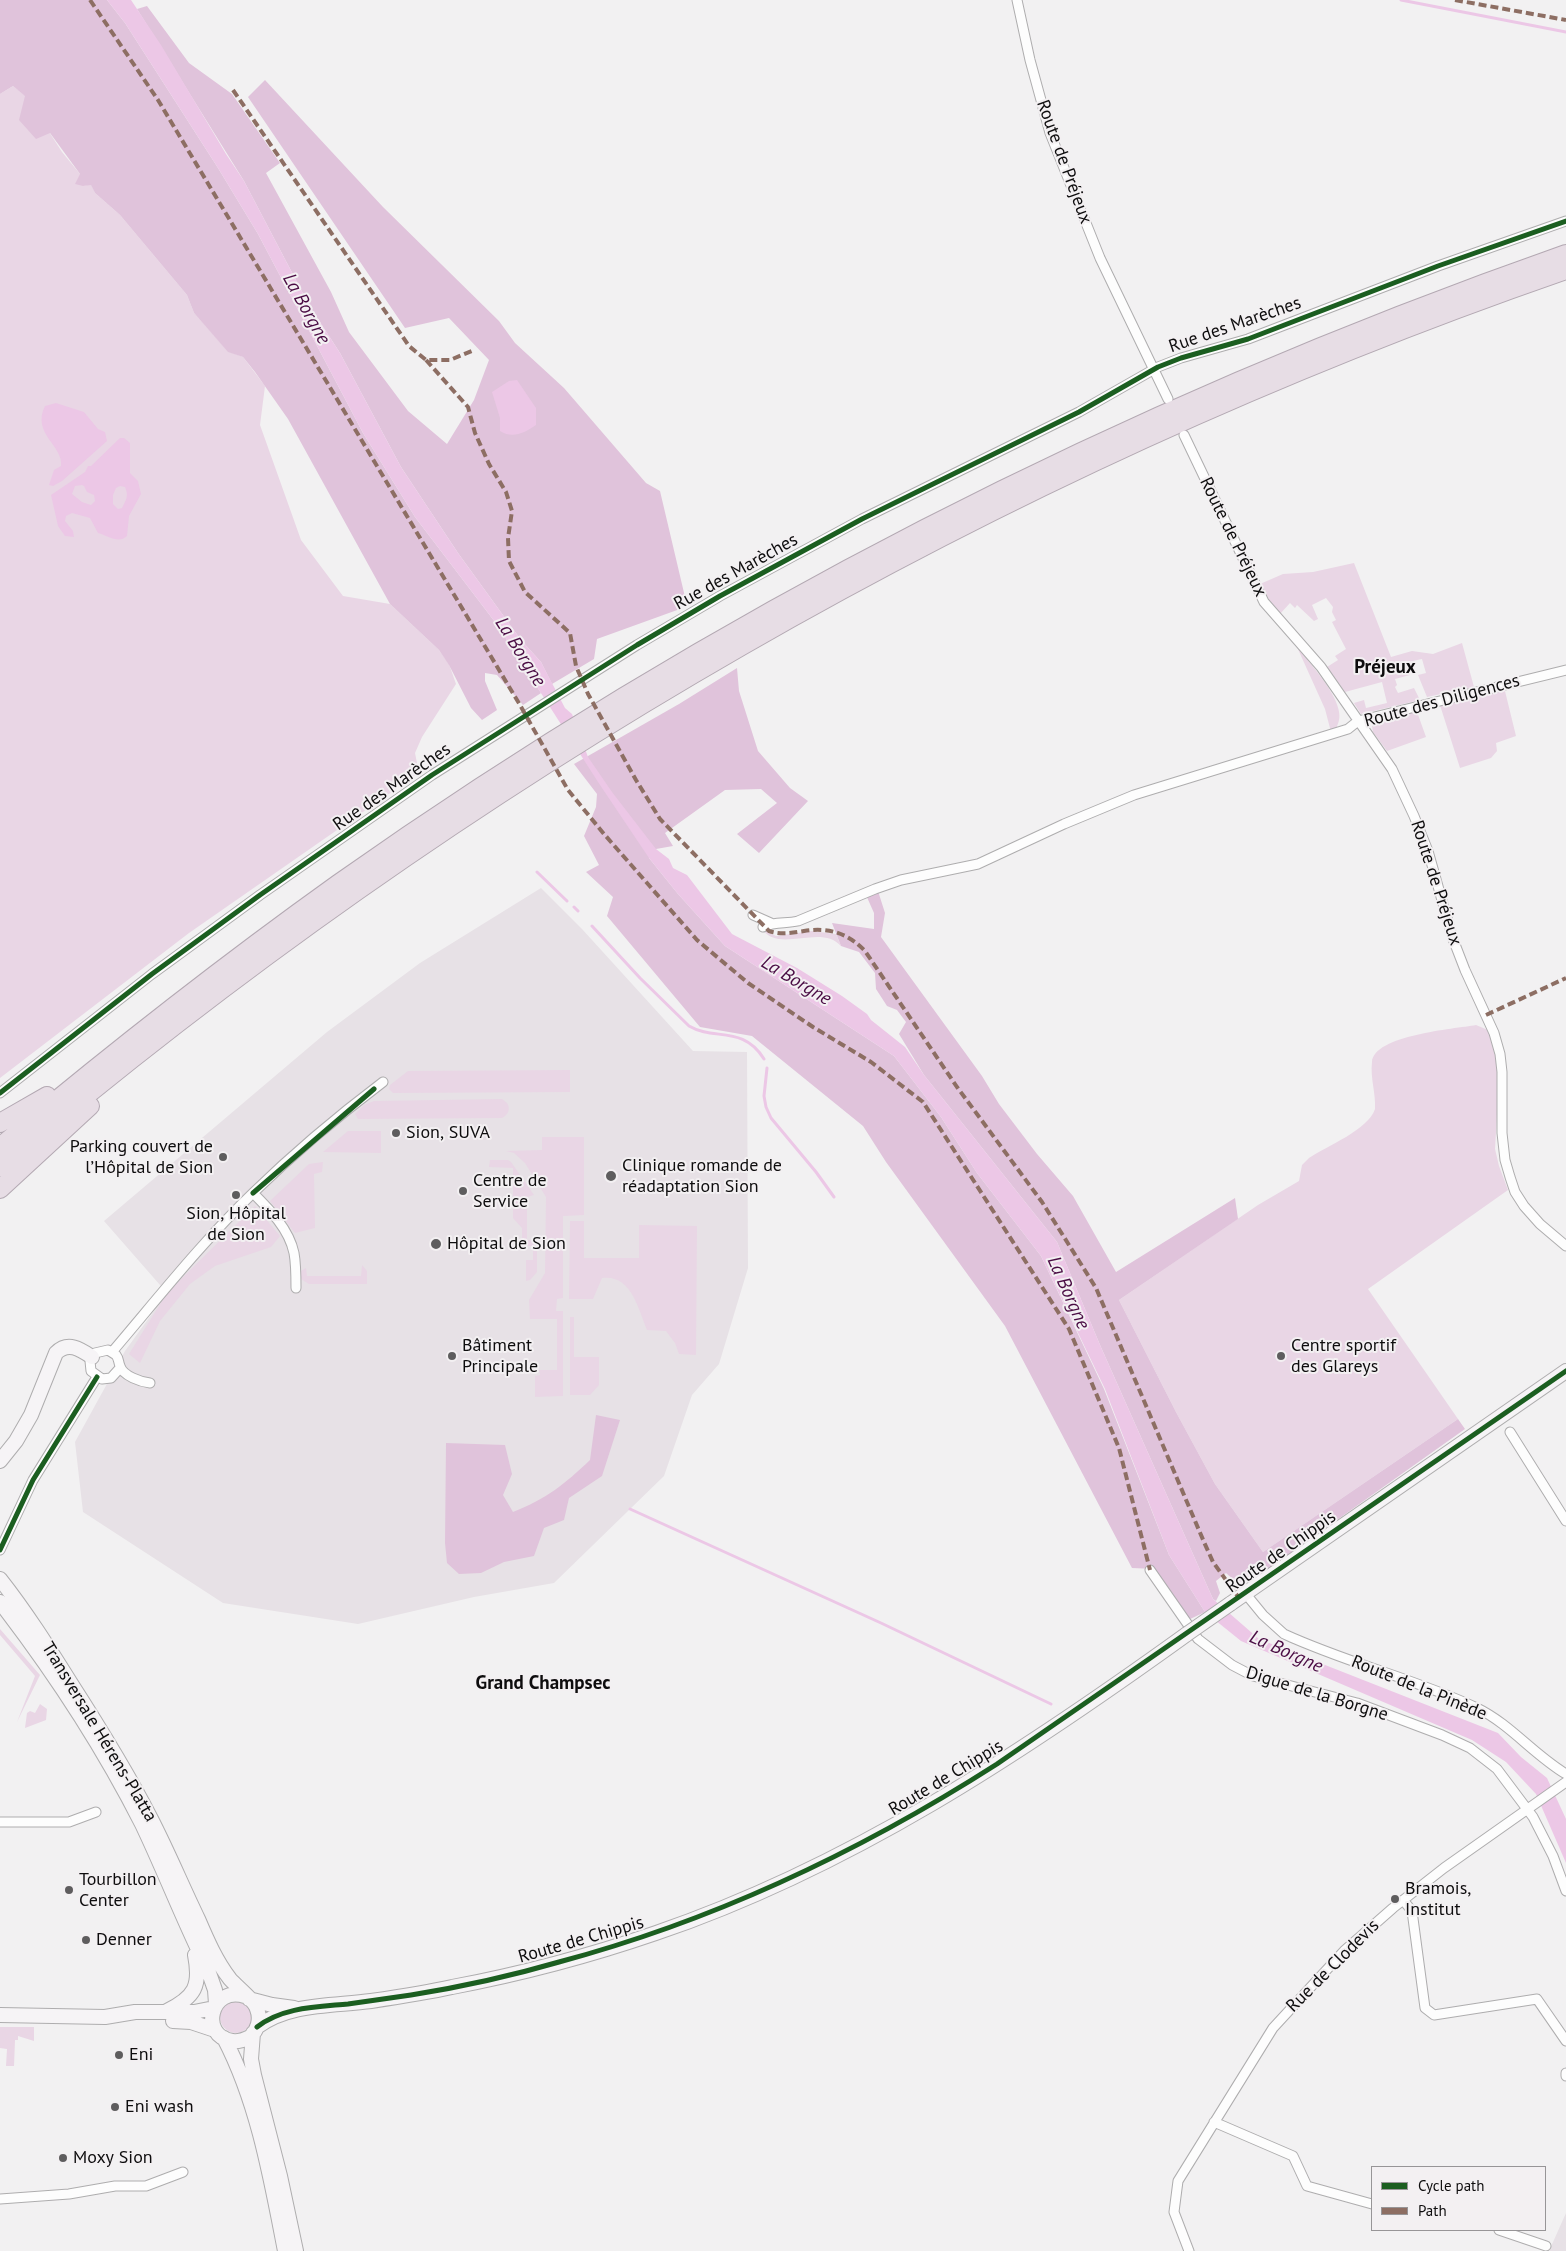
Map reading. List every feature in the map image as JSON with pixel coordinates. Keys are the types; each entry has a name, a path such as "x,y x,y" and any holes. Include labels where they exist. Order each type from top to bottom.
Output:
{"highway":[{"path":"0,1147 103,1061 246,951 338,885 855,565 980,500 1105,440 1227,386 1352,333 1566,254"},
{"path":"662,683 980,518 1111,455 1304,370 1459,308 1566,270"},
{"path":"0,1167 74,1105 194,1010 489,791"},
{"path":"0,1189 194,1010"},
{"path":"0,1123 103,1061"}],"street":[{"name":"Route de Préjeux","path":"1017,0 1030,60 1050,132 1100,258 1168,399"},
{"name":"Rue des Marèches","path":"0,1093 152,974 432,775 637,645 810,546 930,484 1072,415 1153,369 1180,358 1248,339 1438,266 1566,221"},
{"name":"Route de Préjeux","path":"1184,435 1264,602 1321,667 1392,769 1428,851 1453,939 1464,970 1494,1033 1502,1072 1501,1122 1503,1147 1515,1192 1524,1206 1540,1224 1566,1246"},
{"name":"Route des Diligences","path":"753,915 767,925 788,924 798,921 901,880 978,864 1064,824 1134,795 1348,729 1358,721 1566,670"},
{"path":"112,1352 191,1259 253,1193 336,1120 383,1082"},
{"path":"253,1193 278,1219 289,1240 294,1254 296,1288"},
{"path":"0,1461 16,1441 31,1415 56,1353 62,1348 71,1346 92,1357"},
{"path":"103,1350 112,1352 119,1358 120,1368 111,1378 97,1378 91,1371 92,1357 103,1350"},
{"path":"120,1368 139,1382 150,1383"},
{"name":"Route de Chippis","path":"255,2030 271,2018 302,2008 413,1994 534,1969 657,1933 741,1900 843,1853 950,1794 1013,1753 1566,1371"},
{"path":"0,1550 34,1480 97,1378"},
{"path":"1510,1432 1566,1521"},
{"name":"Digue de la Borgne","path":"1150,1570 1198,1638 1215,1654 1232,1665 1253,1676 1357,1703 1442,1735 1470,1748 1497,1770 1529,1809 1541,1829 1566,1891"},
{"name":"Transversale Hérens-Platta","path":"0,1579 43,1639 119,1759 166,1849 218,1963 247,1997"},
{"name":"Route de la Pinède","path":"1245,1593 1263,1615 1284,1634 1478,1709 1512,1731 1545,1761 1566,1774"},
{"name":"Transversale Hérens-Platta","path":"2,1605 69,1697 98,1743 142,1824 191,1937 208,1970 214,1990 215,2006"},
{"name":"Rue de Clodevis","path":"1189,2251 1177,2225 1174,2212 1178,2181 1273,2028 1344,1952 1403,1900 1444,1868 1562,1785"},
{"path":"0,1822 69,1822 96,1812"},
{"path":"1403,1900 1412,1911 1424,2008 1434,2015 1538,1999 1566,2041"},
{"path":"164,2012 184,2002 193,1993 196,1986 198,1979 197,1964 191,1937"},
{"path":"105,2018 135,2012 194,2012 215,2006 229,1995 247,1997 258,2012 251,2059 280,2176 296,2251"},
{"name":"Route de Chippis","path":"247,1997 272,2005 302,2008"},
{"path":"215,2006 212,2019 237,2062 252,2106 285,2251"},
{"path":"0,2015 185,2021 238,2041 255,2030"},
{"path":"1214,2122 1293,2156 1307,2186 1371,2204"},
{"path":"0,2200 69,2194 115,2186 146,2186 183,2172"},
{"path":"1502,2231 1546,2246"}],"shaded area":[{"path":"0,0 107,0 125,23 258,234 363,433 415,517 498,626 541,693 523,705 497,675 485,673 485,681 497,710 482,720 471,708 449,665 439,650 390,604 288,419 255,372 243,357 228,352 194,313 187,295 120,215 95,193 91,185 75,184 80,174 50,133 36,139 19,120 25,96 13,86 0,94"},
{"path":"147,6 189,63 232,94 280,163 266,173 331,292 349,332 408,411 447,444 474,400 489,360 449,318 405,328 248,97 265,80 383,207 499,321 515,343 564,388 646,483 660,491 685,597 680,609 597,639 594,659 552,684 541,662 521,640 458,553 401,467 340,353 309,305 244,181 137,9"},
{"path":"13,86 26,96 62,152 80,174 83,186 91,184 95,193 120,215 187,295 194,313 228,351 243,357 265,386 260,425 301,540 343,596 390,604 439,650 449,664 456,684 422,737 415,753 419,773 189,933 0,1078 0,94"},
{"path":"1354,563 1391,657 1412,651 1433,654 1462,643 1474,687 1427,697 1418,675 1426,673 1422,659 1408,662 1410,675 1395,679 1397,685 1395,687 1398,693 1414,688 1420,700 1361,714 1354,703 1364,700 1366,708 1387,703 1382,682 1345,692 1327,667 1338,660 1335,656 1346,649 1332,622 1336,620 1332,612 1333,607 1326,598 1312,605 1318,619 1314,621 1297,605 1295,608 1290,603 1280,614 1273,607 1260,584 1283,574 1313,572"},
{"path":"1297,647 1319,674 1333,696 1340,717 1337,726 1338,730 1331,732 1325,709"},
{"path":"737,668 739,691 758,751 790,788 808,801 759,853 737,834 777,803 761,789 725,790 665,833 673,846 656,849 649,858 678,894 725,946 894,1056 941,1117 977,1173 1041,1256 1104,1389 1169,1555 1205,1612 1188,1620 1155,1569 1132,1568 1005,1326 886,1162 863,1126 752,1036 700,1027 607,916 613,897 586,872 599,865 584,836 596,807 597,794 574,764 679,704"},
{"path":"1504,687 1516,736 1496,743 1497,751 1491,758 1460,768 1439,702"},
{"path":"1416,709 1426,737 1387,751 1373,732 1372,726 1377,720"},
{"name":"Hôpital de Sion","path":"541,888 582,929 693,1051 747,1052 748,1268 719,1364 692,1395 664,1476 554,1583 474,1597 358,1624 223,1603 83,1512 75,1442 125,1351 167,1293 104,1221 327,1032 420,963"},
{"path":"878,891 885,913 881,937 982,1076 999,1104 1037,1154 1073,1196 1116,1272 1235,1198 1238,1219 1119,1300 1215,1484 1263,1552 1458,1419 1465,1429 1251,1581 1237,1581 1226,1573 1216,1581 1220,1593 1216,1601 1213,1599 1100,1345 1057,1242 924,1075 899,1034 906,1022 897,1010 887,1006 876,989 875,973 859,952 841,946 832,923 874,929 874,913 866,895"},
{"path":"762,929 776,936 812,931 836,934 841,946 833,940 823,937 779,939 769,936"},
{"name":"Centre sportif des Glareys","path":"1476,1025 1488,1030 1493,1043 1499,1080 1495,1149 1508,1190 1368,1289 1458,1419 1263,1552 1215,1484 1119,1300 1258,1205 1299,1181 1302,1165 1309,1158 1356,1131 1364,1124 1371,1117 1375,1109 1372,1062 1376,1053 1386,1045 1400,1039 1434,1031"},
{"path":"570,1070 570,1092 393,1093 389,1089 390,1085 408,1071"},
{"path":"502,1099 507,1103 509,1110 502,1118 358,1119 355,1114 364,1105 374,1101"},
{"path":"348,1131 381,1131 381,1153 323,1152"},
{"path":"542,1137 584,1137 584,1215 563,1216 563,1298 557,1299 556,1311 563,1311 563,1396 535,1397 535,1376 540,1375 539,1370 557,1370 557,1319 530,1319 529,1300 545,1273 546,1197 525,1163 514,1153 506,1151 542,1150"},
{"path":"490,1160 508,1160 511,1162 534,1195 527,1197 527,1240 537,1240 537,1272 530,1280 526,1281 526,1260 533,1260 533,1246 522,1246 522,1228 513,1218 513,1168 489,1167"},
{"path":"323,1162 322,1172 314,1174 315,1228 295,1233 270,1201 309,1164"},
{"path":"255,1206 280,1236 271,1247 215,1266 190,1284 160,1321 140,1363 129,1354 167,1293"},
{"path":"570,1221 584,1221 584,1258 639,1258 639,1225 697,1226 696,1355 679,1354 675,1343 666,1331 647,1330 632,1294 620,1281 612,1278 602,1278 593,1299 569,1299"},
{"path":"362,1265 367,1271 367,1284 309,1284 301,1279 301,1271 306,1268 307,1276 361,1276"},
{"path":"570,1317 574,1317 574,1357 599,1357 599,1385 590,1395 570,1395"},
{"path":"596,1415 620,1420 602,1476 569,1498 564,1520 544,1528 534,1556 504,1562 481,1573 459,1574 447,1563 445,1543 446,1443 505,1445 512,1474 503,1495 513,1512 535,1502 554,1490 590,1460"},
{"path":"0,1629 40,1675 17,1722 35,1676 0,1635"},
{"path":"40,1704 47,1709 46,1720 25,1728 27,1713 30,1711 35,1713"},
{"path":"236,2001 247,2006 252,2017 247,2028 236,2033 225,2028 220,2017 225,2006"},
{"path":"0,2027 34,2027 34,2041 18,2036 18,2040 15,2040 14,2066 6,2066 7,2049 0,2048"},
{"path":"1566,2213 1566,2251 1549,2251"}],"water":[{"name":"La Borgne","path":"107,0 131,0 161,45 244,181 309,305 340,353 401,467 458,553 521,640 541,662 565,708 572,714 588,757 612,792 656,849 669,859 673,868 687,875 732,934 797,968 842,996 867,1014 871,1020 905,1047 924,1075 1057,1242 1100,1345 1213,1599 1259,1639 1498,1733 1521,1757 1547,1778 1566,1819 1566,1863 1536,1794 1506,1762 1472,1740 1241,1641 1205,1612 1169,1555 1105,1389 1041,1256 977,1173 941,1117 894,1056 725,946 678,894 649,858 498,626 415,517 363,433 258,234 125,23"},
{"path":"517,380 536,408 536,425 523,433 509,435 500,431 500,418 492,392 509,381"},
{"path":"56,403 84,412 98,429 105,432 107,441 62,481 53,486 49,485 54,470 61,466 61,459 45,432 42,416 45,406"},
{"path":"120,438 124,438 130,443 130,473 138,481 141,494 129,516 127,536 124,538 113,539 98,533 90,518 72,513 66,516 65,521 73,531 74,537 65,536 58,526 51,495 85,472 88,466 91,466","holes":["82,485 87,492 94,495 95,501 91,505 82,502 72,494 75,486","120,486 125,487 127,495 122,508 118,509 113,504 113,495 116,488"]}],"waterway":[{"path":"1401,0 1566,32"},
{"path":"537,872 567,901"},
{"path":"574,907 578,911"},
{"path":"592,926 640,978 689,1026 708,1033 738,1038 756,1048 764,1059"},
{"path":"767,1068 764,1096 771,1118 816,1172 834,1197"},
{"path":"630,1509 881,1623 1051,1704"}],"marked path":[{"path":"90,0 158,100 520,705 568,790 697,940 748,983 813,1027 871,1062 923,1102 1069,1329 1119,1448 1150,1570"},
{"path":"1455,0 1566,20"},
{"path":"233,90 409,346 426,360 450,360 474,350"},
{"path":"426,360 468,407 475,433 489,464 506,492 512,511 508,538 509,561 525,592 570,633 576,666 588,694 660,819 769,931 782,933 813,930 829,931 845,936 865,951 957,1087 1042,1202 1096,1288 1213,1562 1239,1598"},
{"path":"1486,1015 1566,978"}],"cycle path":[{"path":"0,1093 152,974 260,895 432,775 637,645 720,596 862,519 1079,412 1158,367 1181,358 1248,339 1438,266 1566,221"},
{"path":"253,1193 374,1089"},
{"path":"257,2027 278,2015 301,2009 411,1995 467,1985 541,1967 617,1945 675,1926 731,1904 840,1854 946,1796 997,1764 1566,1371"},
{"path":"0,1550 33,1480 97,1377"}],"place":[{"name":"Sion, SUVA","path":"396,1133"},
{"name":"Parking couvert de l’Hôpital de Sion","path":"223,1157"},
{"name":"Clinique romande de réadaptation Sion","path":"611,1176"},
{"name":"Centre de Service","path":"463,1191"},
{"name":"Sion, Hôpital de Sion","path":"236,1195"},
{"name":"Hôpital de Sion","path":"436,1244"},
{"name":"Bâtiment Principale","path":"452,1356"},
{"name":"Centre sportif des Glareys","path":"1281,1356"},
{"name":"Tourbillon Center","path":"69,1890"},
{"name":"Bramois, Institut","path":"1395,1899"},
{"name":"Denner","path":"86,1940"},
{"name":"Eni","path":"119,2055"},
{"name":"Eni wash","path":"115,2107"},
{"name":"Moxy Sion","path":"63,2158"}],"district":[{"name":"Préjeux","path":"1385,668"},
{"name":"Grand Champsec","path":"543,1684"}]}
